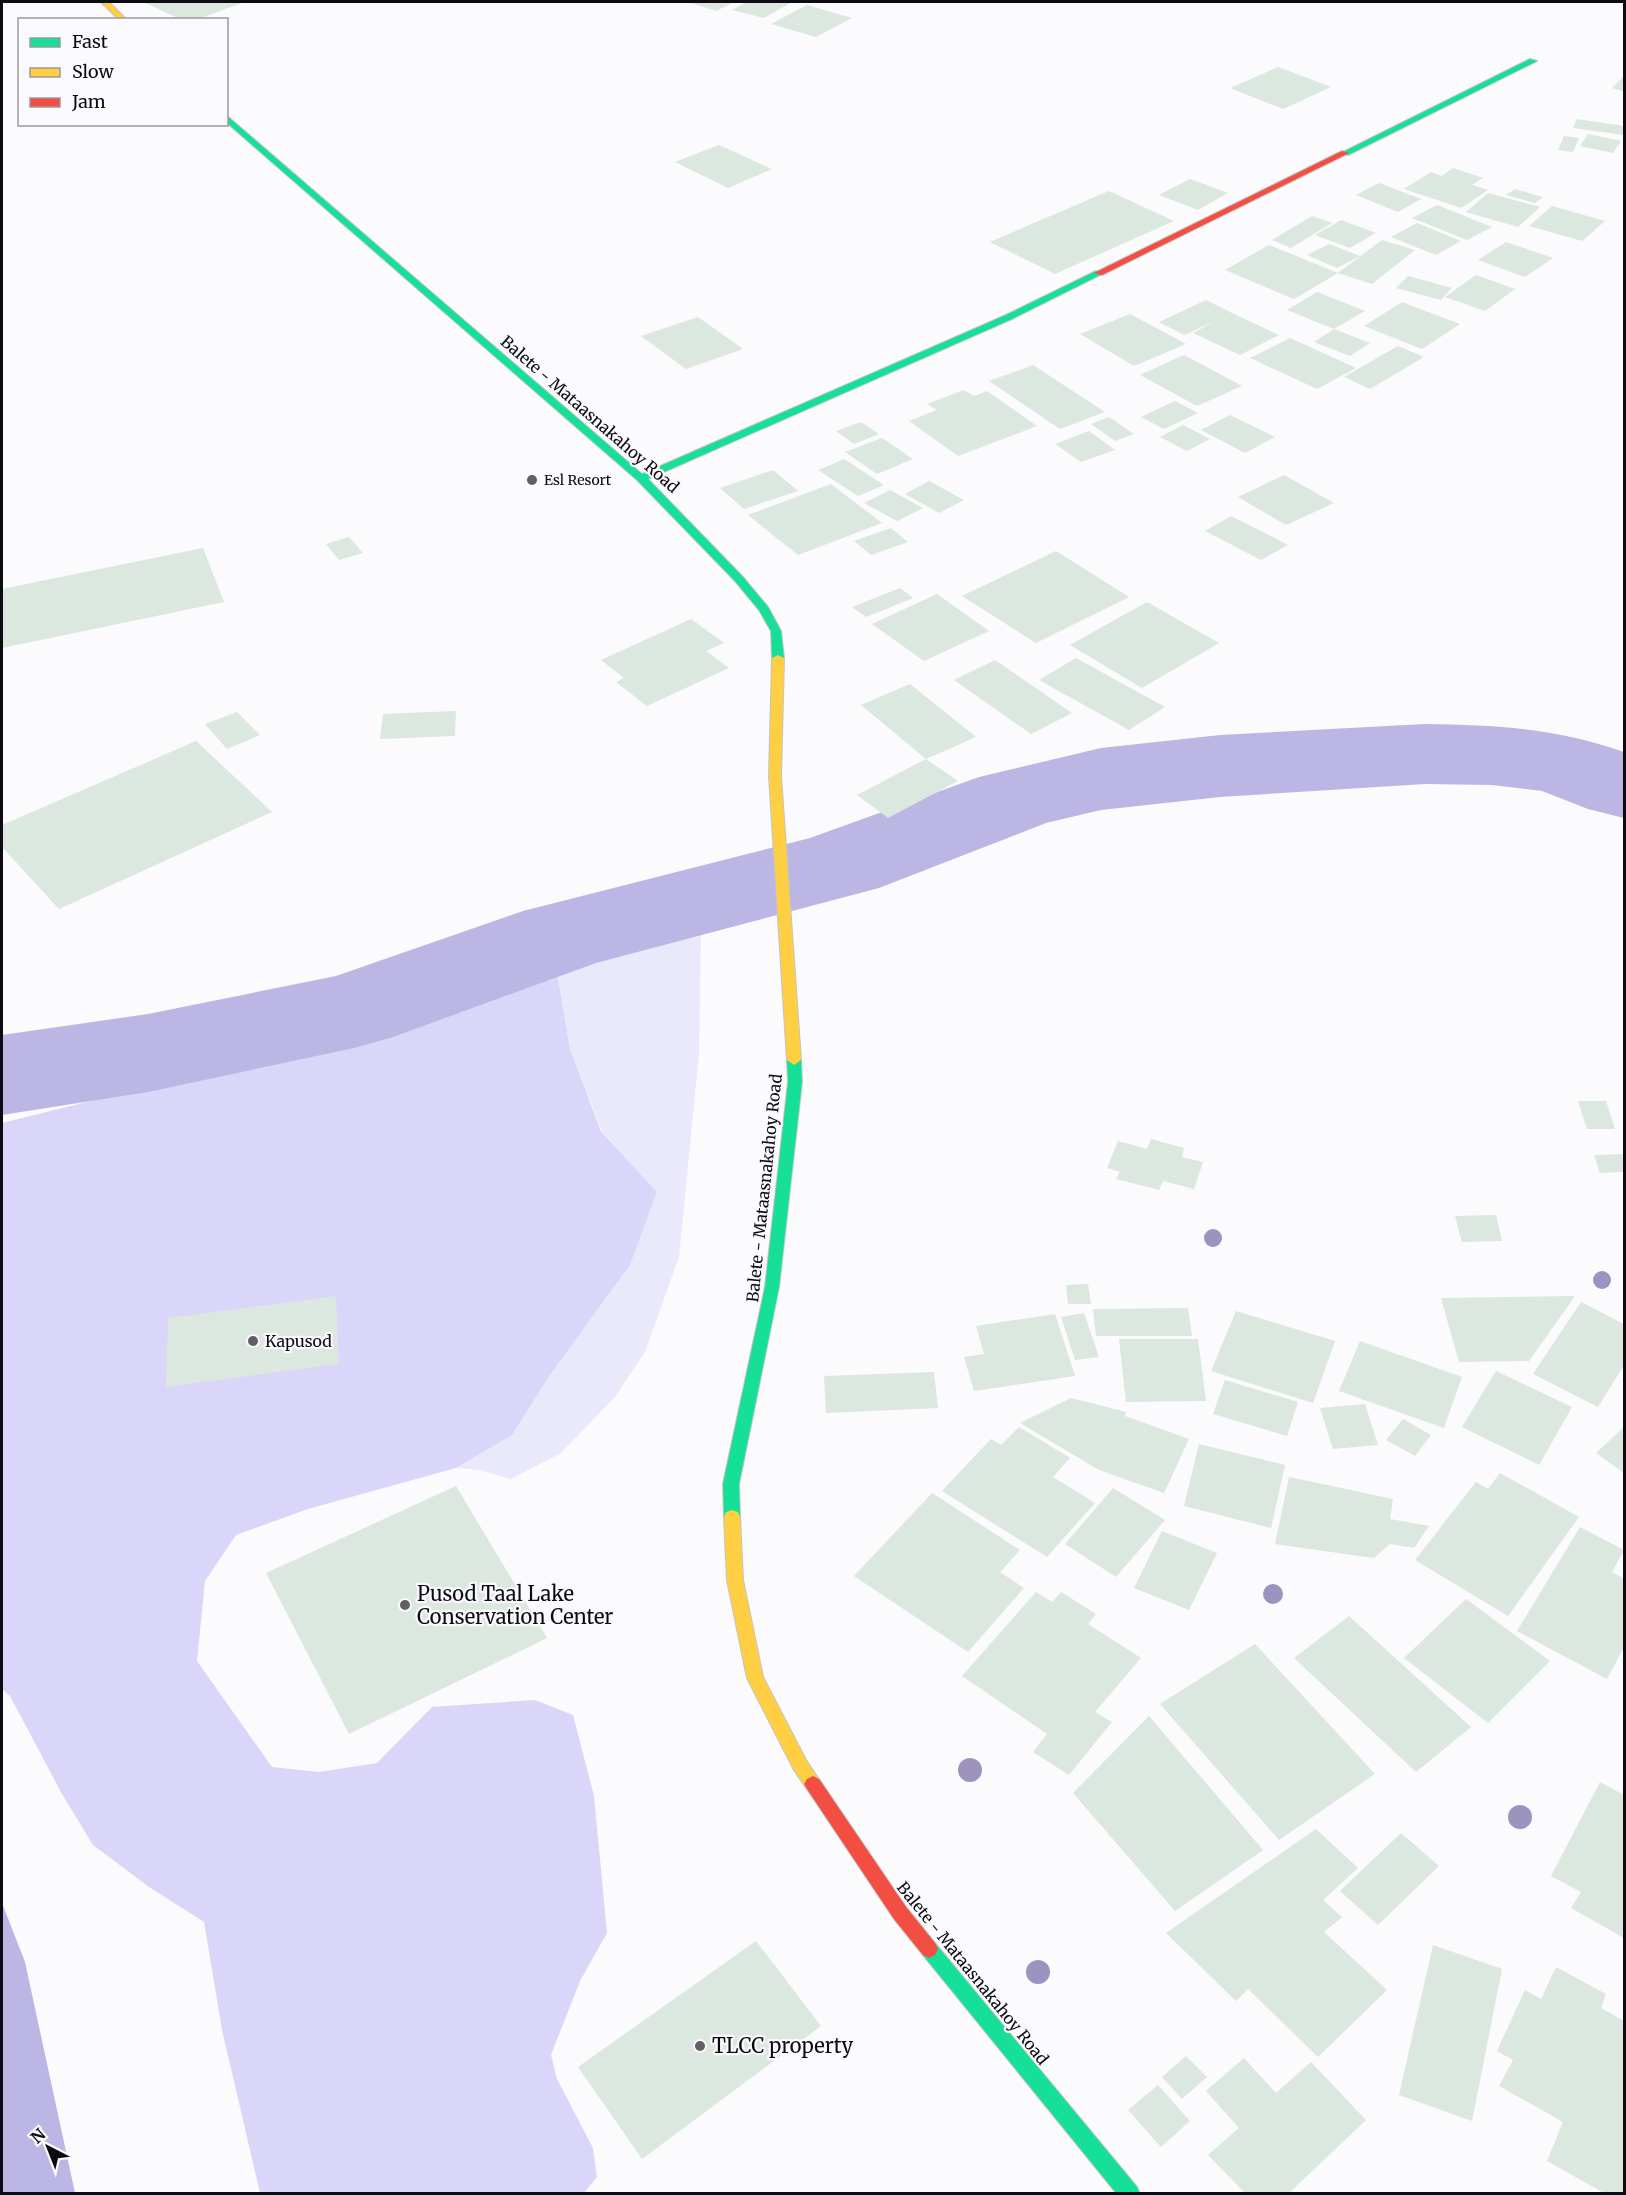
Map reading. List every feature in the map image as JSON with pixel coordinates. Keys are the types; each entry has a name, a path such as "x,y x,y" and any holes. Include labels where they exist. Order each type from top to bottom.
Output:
{"main road":[{"path":"106,2 122,18"},
{"path":"642,478 1009,317 1533,61"},
{"name":"Balete - Mataasnakahoy Road","path":"228,119 642,478 740,579 764,609 776,632 779,683 775,776 795,1082 772,1287 731,1484 735,1580 755,1678 800,1765 900,1913 1130,2193"}],"shaded area":[{"path":"701,927 699,1054 679,1257 645,1352 614,1398 561,1453 511,1479 480,1470 456,1468 512,1435 550,1375 630,1265 657,1192 602,1131 570,1049 558,978 552,959 608,942"},
{"path":"552,959 558,978 570,1049 601,1131 657,1192 630,1265 550,1375 512,1435 456,1468 308,1509 236,1535 205,1581 197,1661 272,1767 319,1772 377,1763 432,1707 535,1700 573,1715 594,1796 607,1933 580,1981 551,2055 557,2079 593,2148 597,2177 584,2193 260,2193 222,2030 204,1922 149,1887 93,1845 62,1794 10,1696 2,1689 2,1123 123,1093 246,1070 406,1013 487,988"},
{"path":"2,1903 25,1962 75,2193 2,2193"}],"building":[{"path":"143,2 245,2 201,18 178,18"},
{"path":"688,2 734,2 716,11"},
{"path":"746,2 792,2 764,18 732,10"},
{"path":"807,5 852,18 816,37 771,24"},
{"path":"1278,67 1331,87 1283,109 1230,88"},
{"path":"1624,76 1624,91 1612,88"},
{"path":"1577,119 1624,126 1624,135 1573,128"},
{"path":"1588,134 1621,141 1613,153 1580,146"},
{"path":"1564,136 1579,138 1573,152 1558,150"},
{"path":"719,145 772,169 728,188 675,162"},
{"path":"1453,168 1483,178 1472,185 1488,190 1461,208 1404,189 1431,172 1442,176"},
{"path":"1190,179 1228,193 1198,210 1159,195"},
{"path":"1379,183 1421,199 1398,212 1356,195"},
{"path":"1515,189 1543,197 1535,203 1506,195"},
{"path":"1109,191 1174,221 1055,274 990,242"},
{"path":"1488,193 1540,207 1518,227 1466,212"},
{"path":"1437,205 1492,227 1467,240 1412,218"},
{"path":"1552,206 1605,221 1582,241 1529,226"},
{"path":"1312,216 1332,223 1291,248 1272,240"},
{"path":"1341,220 1376,233 1350,248 1315,235"},
{"path":"1417,223 1461,241 1436,255 1391,237"},
{"path":"1382,240 1415,250 1372,284 1338,273"},
{"path":"1506,242 1553,258 1525,277 1478,260"},
{"path":"1329,244 1360,256 1337,268 1307,255"},
{"path":"1269,245 1338,273 1294,299 1225,270"},
{"path":"1476,275 1515,289 1485,311 1445,297"},
{"path":"1408,276 1452,288 1441,300 1396,288"},
{"path":"1317,292 1365,311 1334,329 1287,310"},
{"path":"1206,300 1279,335 1240,355 1193,333 1217,320 1184,335 1159,322"},
{"path":"1402,302 1460,324 1422,349 1364,326"},
{"path":"1130,314 1186,344 1134,366 1080,334"},
{"path":"698,317 743,349 686,369 641,336"},
{"path":"1334,329 1370,343 1350,356 1314,342"},
{"path":"1290,338 1356,368 1317,389 1250,358"},
{"path":"1398,346 1424,357 1370,389 1344,377"},
{"path":"1184,355 1242,386 1197,406 1140,375"},
{"path":"1033,365 1105,412 1060,429 989,381"},
{"path":"964,390 974,396 987,391 1037,426 958,456 909,421 937,410 927,404"},
{"path":"1175,401 1198,413 1164,429 1141,417"},
{"path":"1230,415 1275,437 1245,453 1201,430"},
{"path":"1109,417 1134,434 1115,441 1091,424"},
{"path":"861,422 879,434 854,444 836,431"},
{"path":"1183,425 1210,439 1187,451 1160,437"},
{"path":"1089,431 1115,450 1081,462 1055,444"},
{"path":"882,438 913,459 877,474 845,452"},
{"path":"844,459 884,485 858,496 818,470"},
{"path":"773,470 798,491 744,509 720,488"},
{"path":"1284,475 1334,503 1286,525 1238,497"},
{"path":"929,481 964,500 939,513 905,494"},
{"path":"831,484 882,523 798,555 748,515"},
{"path":"890,490 923,508 897,521 864,503"},
{"path":"1231,516 1288,545 1261,560 1205,531"},
{"path":"891,528 908,542 871,555 854,541"},
{"path":"349,537 363,553 339,560 326,544"},
{"path":"203,548 224,602 2,648 2,589"},
{"path":"1056,551 1129,597 1036,643 962,596"},
{"path":"900,588 913,598 866,617 852,607"},
{"path":"937,594 989,631 924,661 872,624"},
{"path":"1147,602 1219,643 1142,688 1070,645"},
{"path":"691,619 724,643 706,651 729,668 647,706 616,682 624,678 601,660"},
{"path":"1076,658 1165,707 1129,730 1039,680"},
{"path":"995,660 1072,713 1031,734 954,680"},
{"path":"910,684 976,737 926,759 861,705"},
{"path":"456,711 455,736 380,739 383,714"},
{"path":"237,712 260,735 227,749 205,724"},
{"path":"196,741 272,812 59,909 2,847 2,825"},
{"path":"926,759 958,781 888,818 857,795"},
{"path":"1578,1101 1606,1101 1615,1129 1587,1129"},
{"path":"1151,1139 1184,1148 1182,1157 1203,1162 1194,1189 1163,1181 1159,1190 1116,1179 1120,1172 1107,1168 1118,1141 1147,1149"},
{"path":"1624,1154 1624,1172 1600,1173 1594,1155"},
{"path":"1496,1215 1502,1241 1462,1242 1455,1216"},
{"path":"1088,1284 1091,1304 1068,1304 1066,1285"},
{"name":"Kapusod","path":"336,1296 339,1364 166,1387 168,1318"},
{"path":"1575,1296 1529,1361 1459,1362 1441,1298"},
{"path":"1581,1302 1624,1324 1624,1365 1598,1407 1533,1374"},
{"path":"1188,1308 1192,1336 1096,1336 1093,1309"},
{"path":"1236,1311 1335,1341 1313,1403 1211,1371"},
{"path":"1084,1313 1099,1357 1075,1360 1061,1317"},
{"path":"1055,1314 1075,1376 974,1391 964,1357 984,1354 976,1326"},
{"path":"1119,1339 1198,1339 1206,1401 1126,1402"},
{"path":"1360,1341 1462,1377 1444,1428 1339,1391"},
{"path":"1496,1371 1572,1407 1539,1465 1462,1427"},
{"path":"934,1372 938,1408 826,1413 824,1376"},
{"path":"1225,1380 1298,1402 1287,1436 1213,1414"},
{"path":"1071,1398 1126,1412 1125,1416 1189,1439 1164,1493 1099,1470 1020,1423"},
{"path":"1365,1404 1378,1445 1333,1449 1320,1408"},
{"path":"1403,1419 1431,1435 1415,1456 1386,1440"},
{"path":"1019,1427 1070,1458 1053,1477 1095,1503 1047,1557 942,1491 991,1439 1001,1445"},
{"path":"1624,1427 1624,1473 1596,1453"},
{"path":"1199,1444 1285,1465 1271,1528 1184,1506"},
{"path":"1500,1473 1579,1517 1508,1616 1415,1560 1476,1482 1488,1489"},
{"path":"1289,1477 1393,1499 1390,1519 1429,1526 1414,1548 1390,1544 1374,1558 1275,1544"},
{"name":"Pusod Taal Lake Conservation Center","path":"456,1486 547,1638 349,1734 266,1573"},
{"path":"1113,1488 1165,1520 1116,1577 1065,1544"},
{"path":"932,1493 1020,1550 1000,1572 1024,1588 968,1652 854,1576"},
{"path":"1580,1527 1624,1550 1612,1572 1624,1579 1624,1647 1607,1679 1517,1631"},
{"path":"1162,1531 1217,1553 1189,1610 1134,1588"},
{"path":"1036,1592 1052,1602 1061,1592 1096,1614 1088,1624 1141,1658 1095,1712 1112,1722 1069,1775 1033,1752 1047,1734 962,1676"},
{"path":"1466,1599 1550,1661 1488,1723 1404,1658"},
{"path":"1349,1616 1471,1727 1416,1772 1294,1658"},
{"path":"1255,1644 1375,1774 1279,1840 1160,1704"},
{"path":"1149,1716 1263,1850 1175,1911 1073,1793"},
{"path":"1600,1782 1624,1795 1624,1938 1571,1908 1581,1892 1551,1876"},
{"path":"1316,1829 1358,1868 1323,1900 1342,1917 1324,1932 1387,1990 1318,2057 1248,1989 1236,2001 1166,1933"},
{"path":"1401,1833 1439,1866 1378,1925 1340,1891"},
{"name":"TLCC property","path":"756,1941 821,2026 642,2159 578,2067"},
{"path":"1433,1945 1502,1969 1472,2121 1399,2095"},
{"path":"1556,1967 1606,1994 1601,2008 1624,2021 1624,2193 1604,2193 1547,2161 1563,2122 1499,2086 1513,2060 1497,2051 1525,1990 1541,1999"},
{"path":"1186,2056 1207,2077 1182,2099 1162,2077"},
{"path":"1244,2058 1276,2093 1311,2062 1366,2120 1289,2193 1245,2193 1208,2155 1239,2128 1206,2091"},
{"path":"1158,2085 1190,2121 1161,2147 1128,2110"}],"waterway":[{"path":"2,1075 148,1053 354,1010 561,936 842,864 1015,799 1101,779 1220,766 1425,754 1492,755 1559,763 1624,787"}],"traffic: fast":[{"path":"1345,153 1533,61"},
{"path":"228,119 641,478 739,579 764,609 776,631 778,658"},
{"path":"641,478 1009,317 1099,273"},
{"path":"732,1517 731,1484 772,1287 795,1082 794,1060"},
{"path":"929,1949 1130,2194"}],"traffic: slow":[{"path":"105,2 122,18"},
{"path":"778,658 775,776 794,1060"},
{"path":"732,1517 735,1580 755,1678 800,1765 813,1784"}],"traffic: jam":[{"path":"1099,273 1345,153"},
{"path":"813,1784 900,1913 929,1949"}],"place":[{"name":"Esl Resort","path":"532,480"},
{"name":"Kapusod","path":"253,1341"},
{"name":"Pusod Taal Lake Conservation Center","path":"405,1605"},
{"name":"TLCC property","path":"700,2046"}]}
